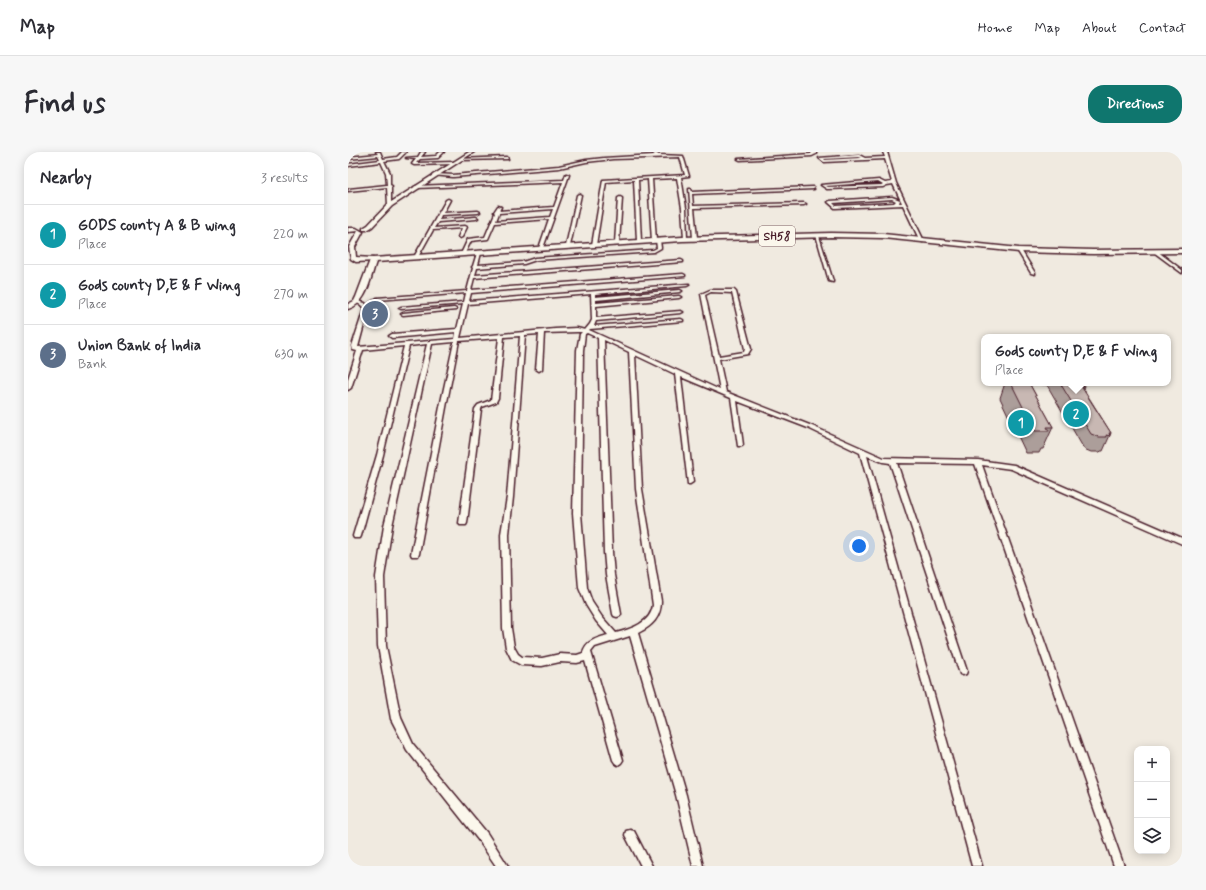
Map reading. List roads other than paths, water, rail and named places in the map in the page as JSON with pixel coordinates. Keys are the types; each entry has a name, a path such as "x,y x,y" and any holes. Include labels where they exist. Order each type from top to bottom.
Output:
{"main road":[{"path":"348,230 360,230 370,226 390,205 472,152"},
{"path":"348,307 357,302 360,297 373,260 356,260 353,258 350,248 360,230"},
{"name":"SH58","path":"373,260 656,240 817,236 883,236 1019,250 1182,251"}],"street":[{"path":"348,165 398,158 404,152"},
{"path":"423,152 414,164 455,163"},
{"path":"408,158 437,157 442,152"},
{"path":"617,152 617,157"},
{"path":"655,152 658,156"},
{"path":"740,159 812,155 814,152"},
{"path":"885,152 894,183 922,241"},
{"path":"348,158 379,153 388,173 390,205"},
{"path":"436,175 452,176 559,167 585,161 636,154 681,156 687,176 603,182 594,245"},
{"path":"864,159 860,156 821,158 823,161 839,161 887,158"},
{"path":"836,157 839,161"},
{"path":"461,159 507,158"},
{"path":"541,248 567,175"},
{"path":"679,177 684,208 686,239"},
{"path":"636,179 639,242"},
{"path":"474,267 524,263 535,259 658,249 650,179"},
{"path":"416,187 565,181"},
{"path":"884,183 885,185 883,186 827,188 822,185 879,181 884,183 894,183"},
{"path":"349,190 390,186"},
{"path":"695,238 690,191 813,188"},
{"path":"568,246 579,195"},
{"path":"617,243 620,198"},
{"path":"895,204 899,201 892,198 830,202 835,207 904,204"},
{"path":"416,257 448,200"},
{"path":"692,207 804,204"},
{"path":"463,254 469,240 487,238 499,207"},
{"path":"496,212 555,208"},
{"path":"440,214 478,212"},
{"path":"436,221 476,218"},
{"path":"493,222 552,218"},
{"path":"432,229 465,227 460,237"},
{"path":"817,236 831,281"},
{"path":"1019,250 1033,273"},
{"path":"415,554 458,330 479,252"},
{"path":"1159,252 1182,269"},
{"path":"1159,252 1182,272"},
{"path":"472,277 681,261"},
{"path":"348,388 366,309 377,299 683,275"},
{"path":"403,314 464,306 687,285"},
{"path":"593,299 680,291"},
{"path":"716,358 746,353 748,348 734,292 732,291 710,291 703,294 723,393"},
{"path":"593,293 594,320 582,338 579,383 580,433 577,513 584,588 589,603 598,619 614,637"},
{"path":"593,305 679,297"},
{"path":"357,302 363,304 366,309"},
{"path":"401,308 464,306"},
{"path":"594,320 681,312"},
{"path":"348,350 681,320"},
{"path":"587,329 678,374 734,398 810,427 883,460 978,462 997,464 1026,473 1182,541"},
{"path":"392,336 458,330"},
{"path":"539,369 542,332"},
{"path":"523,334 510,497 505,534 507,628 510,648 515,657 521,661 542,662 558,658 577,659 588,656"},
{"path":"463,524 478,409 480,406 494,401 495,398 502,336"},
{"path":"601,337 608,552 610,575 617,614"},
{"path":"430,343 388,526 380,577 382,646 396,719 410,747 483,837 503,866"},
{"path":"357,536 380,455 407,345"},
{"path":"618,760 588,656 589,648 592,644 632,631 649,622 654,616 657,601 639,489 632,352"},
{"path":"678,374 690,482"},
{"path":"734,398 740,445"},
{"path":"863,452 977,866"},
{"path":"893,461 963,671"},
{"path":"978,462 1119,866"},
{"path":"632,631 680,795 698,866"},
{"path":"630,835 647,866"}],"place":[{"name":"Union Bank of India","path":"375,314"},
{"name":"Gods county D,E & F Wing","path":"1076,414"},
{"name":"GODS county A & B wing","path":"1021,423"}]}
